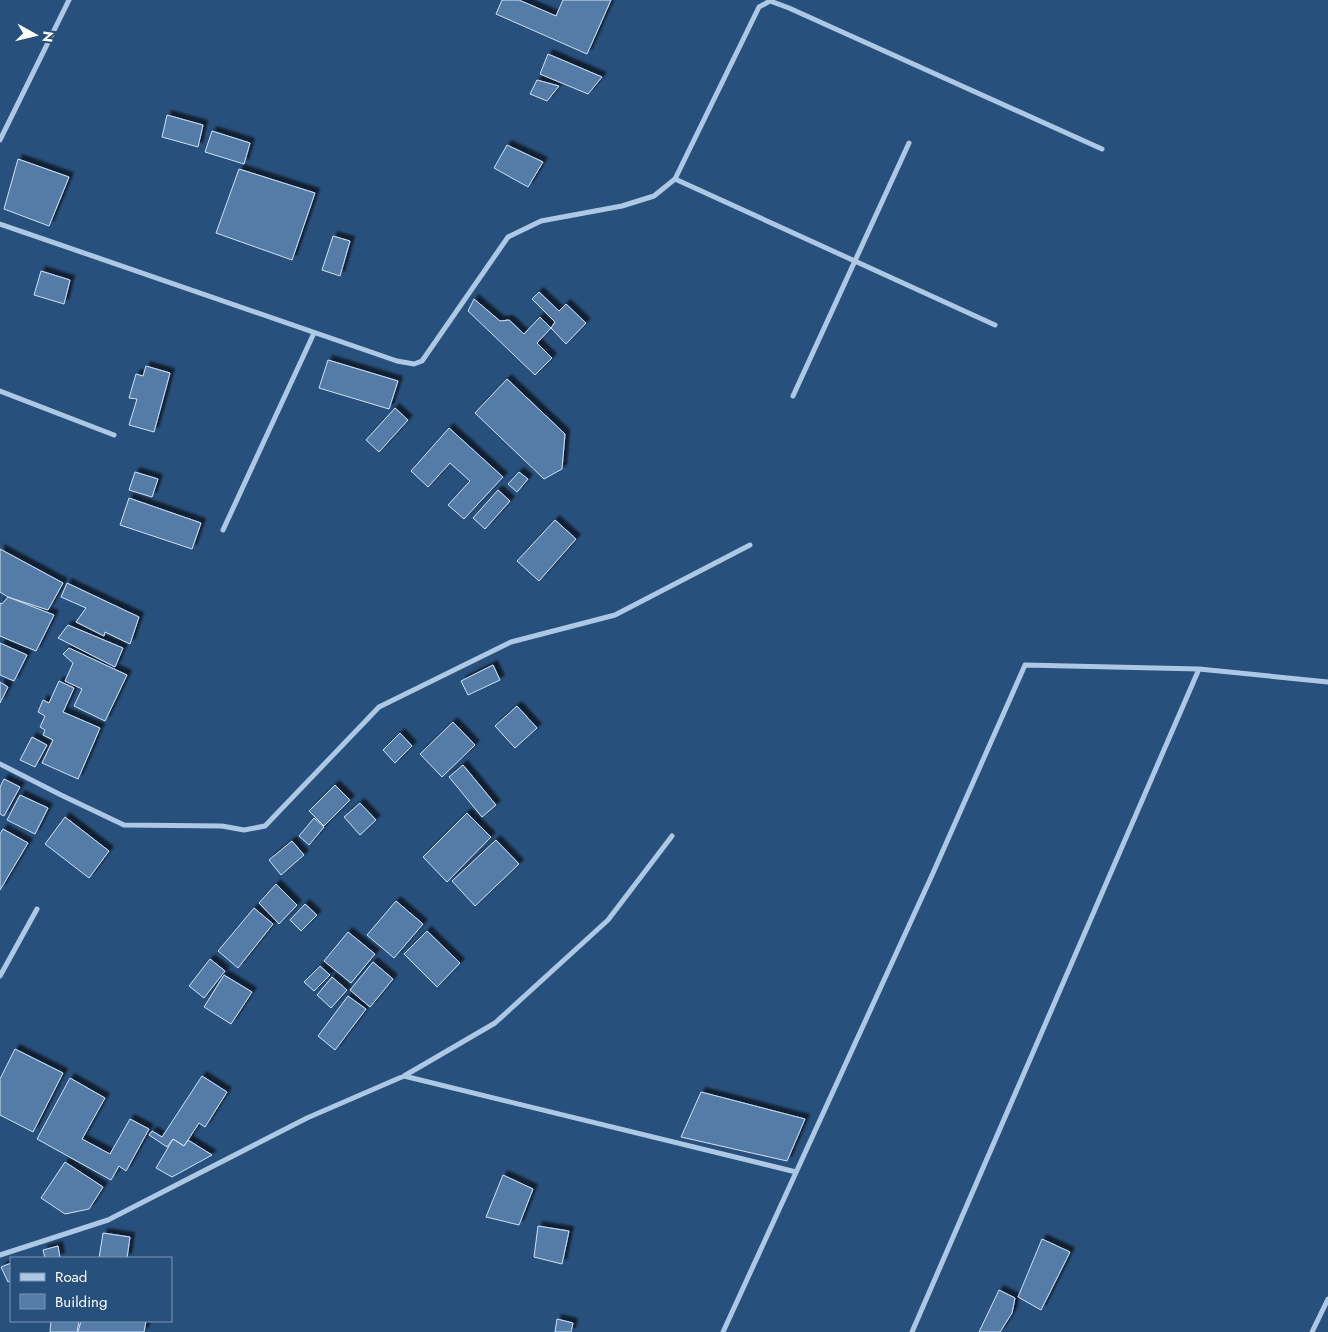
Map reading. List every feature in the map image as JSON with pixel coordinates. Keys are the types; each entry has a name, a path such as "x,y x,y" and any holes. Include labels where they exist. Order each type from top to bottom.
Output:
{"street":[{"path":"0,140 69,0"},
{"path":"0,224 314,333 397,361 414,364 422,361 508,237 541,221 622,206 654,196 675,179 758,7 770,1 1102,149"},
{"path":"793,396 908,143"},
{"path":"675,179 996,325"},
{"path":"223,530 314,333"},
{"path":"0,391 114,435"},
{"path":"0,764 124,824 222,826 244,830 266,826 379,707 511,642 615,614 750,545"},
{"path":"723,1332 1025,665 1199,669 1328,682"},
{"path":"912,1332 1199,669"},
{"path":"0,1255 108,1220 307,1118 404,1076 495,1023 608,920 672,836"},
{"path":"0,976 37,910"},
{"path":"404,1076 796,1172"},
{"path":"1312,1332 1328,1299"}],"building":[{"path":"502,0 519,0 556,16 563,0 611,0 587,54 496,14"},
{"path":"548,54 602,77 588,94 540,74"},
{"path":"537,80 559,86 547,101 530,94"},
{"path":"167,115 203,125 198,147 162,137"},
{"path":"212,131 250,143 244,164 205,152"},
{"path":"507,145 543,162 528,187 494,168"},
{"path":"18,159 69,177 49,226 4,209"},
{"path":"239,169 315,193 292,260 216,233"},
{"path":"333,236 350,241 340,276 322,270"},
{"path":"41,271 70,280 64,304 34,295"},
{"path":"539,292 559,311 566,304 586,323 566,344 551,328 555,322 532,299"},
{"path":"474,299 500,321 509,320 524,334 540,317 551,328 537,343 552,358 535,375 468,311"},
{"path":"328,360 398,381 389,409 319,388"},
{"path":"146,366 170,373 154,432 129,425 137,399 129,398 136,374 143,376"},
{"path":"507,379 565,434 562,469 544,479 475,413"},
{"path":"395,408 408,420 379,452 366,440"},
{"path":"449,428 503,477 464,519 448,505 470,481 450,463 428,487 411,471"},
{"path":"135,472 158,479 152,497 129,490"},
{"path":"519,472 528,479 517,492 508,484"},
{"path":"498,490 510,501 485,529 473,518"},
{"path":"129,498 201,523 192,549 120,525"},
{"path":"555,520 576,539 539,581 517,561"},
{"path":"0,549 63,583 48,610 8,597 0,592"},
{"path":"67,583 139,617 130,644 105,632 104,636 76,622 86,608 61,597"},
{"path":"8,597 54,615 36,651 0,636 0,603 2,604"},
{"path":"68,625 123,648 115,667 58,638"},
{"path":"0,643 27,655 14,681 0,675"},
{"path":"69,648 127,675 105,721 74,706 82,689 65,681 73,663 63,654"},
{"path":"493,665 500,680 468,695 461,681"},
{"path":"59,681 74,688 63,712 100,728 78,779 42,763 53,740 43,735 45,730 40,727 45,716 38,712 43,700 49,703"},
{"path":"0,682 8,687 0,703"},
{"path":"517,706 537,728 515,748 495,726"},
{"path":"453,722 475,745 442,777 420,754"},
{"path":"400,733 412,746 395,763 383,750"},
{"path":"32,737 47,745 35,767 20,760"},
{"path":"463,765 496,805 482,817 449,777"},
{"path":"4,779 20,787 4,816 0,814 0,787"},
{"path":"335,785 350,800 324,826 309,811"},
{"path":"20,795 48,808 35,834 7,820"},
{"path":"360,803 376,820 360,835 344,817"},
{"path":"467,813 491,837 447,882 423,857"},
{"path":"65,817 109,851 89,878 45,844"},
{"path":"314,818 324,827 309,845 299,836"},
{"path":"3,829 28,843 0,890 0,834"},
{"path":"496,840 519,864 475,906 452,881"},
{"path":"292,841 304,855 281,875 269,860"},
{"path":"276,884 297,905 279,924 259,903"},
{"path":"396,901 423,924 394,958 367,935"},
{"path":"305,904 317,915 301,931 290,920"},
{"path":"254,908 273,924 238,968 218,951"},
{"path":"427,931 460,963 437,987 404,954"},
{"path":"348,932 375,954 351,983 324,961"},
{"path":"210,959 225,971 204,998 189,986"},
{"path":"373,962 393,979 370,1007 350,990"},
{"path":"320,966 330,975 314,991 304,982"},
{"path":"224,975 252,992 231,1024 204,1007"},
{"path":"332,977 347,990 331,1008 317,995"},
{"path":"348,996 366,1009 335,1050 318,1036"},
{"path":"15,1049 63,1073 33,1132 0,1115 0,1079"},
{"path":"202,1076 227,1092 205,1127 199,1123 184,1146 173,1139 167,1147 149,1135 152,1131 162,1137"},
{"path":"70,1078 105,1098 82,1139 110,1154 130,1119 149,1129 126,1171 119,1166 111,1180 37,1139"},
{"path":"701,1092 805,1119 787,1161 681,1137"},
{"path":"173,1139 184,1146 188,1140 212,1155 172,1177 156,1168"},
{"path":"65,1162 103,1187 89,1209 65,1214 41,1198"},
{"path":"503,1175 533,1189 519,1225 486,1217"},
{"path":"538,1226 569,1231 562,1264 534,1257"},
{"path":"103,1233 130,1237 127,1257 99,1257"},
{"path":"1042,1239 1070,1252 1041,1310 1018,1297"},
{"path":"58,1246 60,1257 45,1257 43,1250"},
{"path":"10,1263 10,1281 8,1282 1,1267"},
{"path":"999,1290 1015,1298 1012,1313 1000,1332 979,1332"},
{"path":"557,1319 573,1323 571,1332 555,1332"},
{"path":"51,1322 79,1322 77,1332 50,1332"},
{"path":"81,1322 146,1322 144,1332 78,1332"}]}
